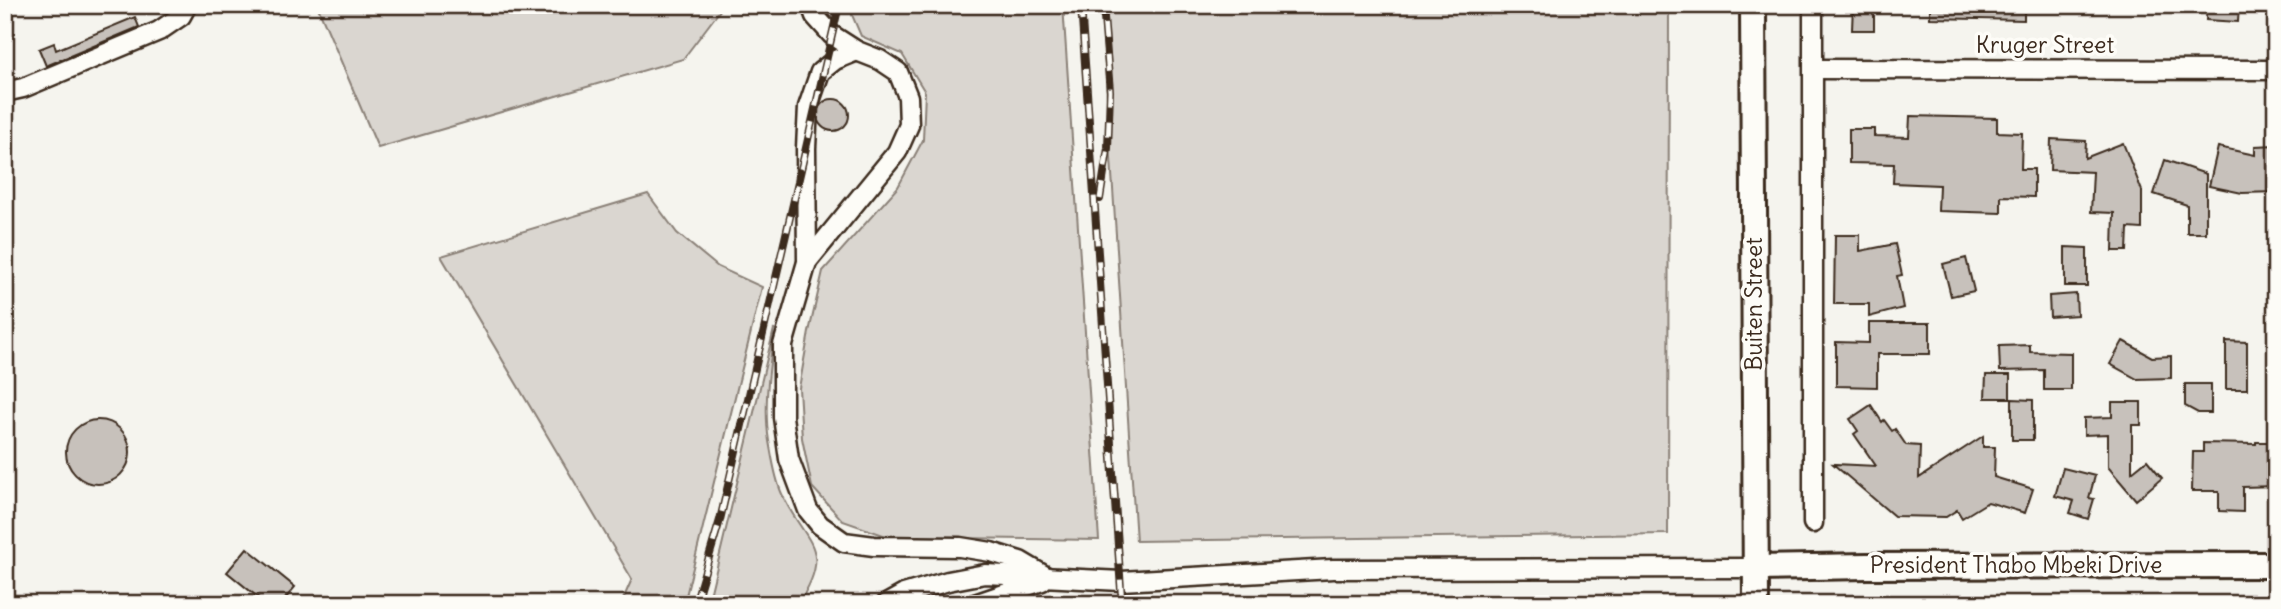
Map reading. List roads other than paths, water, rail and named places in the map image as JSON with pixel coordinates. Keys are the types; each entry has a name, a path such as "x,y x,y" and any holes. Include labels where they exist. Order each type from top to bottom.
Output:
{"street":[{"path":"5,92 23,88 159,31 181,16 187,5"},
{"path":"807,262 874,183 897,152 909,125 908,97 898,72 880,60 857,51 832,34 815,16 811,5"},
{"name":"Buiten Street","path":"1753,5 1756,604"},
{"path":"1813,5 1813,523"},
{"path":"857,51 835,60 820,72 808,107 807,262 783,345 783,417 789,459 808,510 820,525 844,542 874,546 960,547 991,552 1020,561 1049,578"},
{"name":"Kruger Street","path":"1814,69 2276,70"},
{"name":"President Thabo Mbeki Drive","path":"1756,568 2276,565"},
{"path":"886,604 904,594 985,574 1121,581 1334,569 1756,568"},
{"path":"975,604 1049,578"}],"railway":[{"path":"695,604 720,520 839,5"},
{"path":"1081,5 1122,604"},
{"path":"1100,199 1108,148 1110,91 1103,5"}]}
